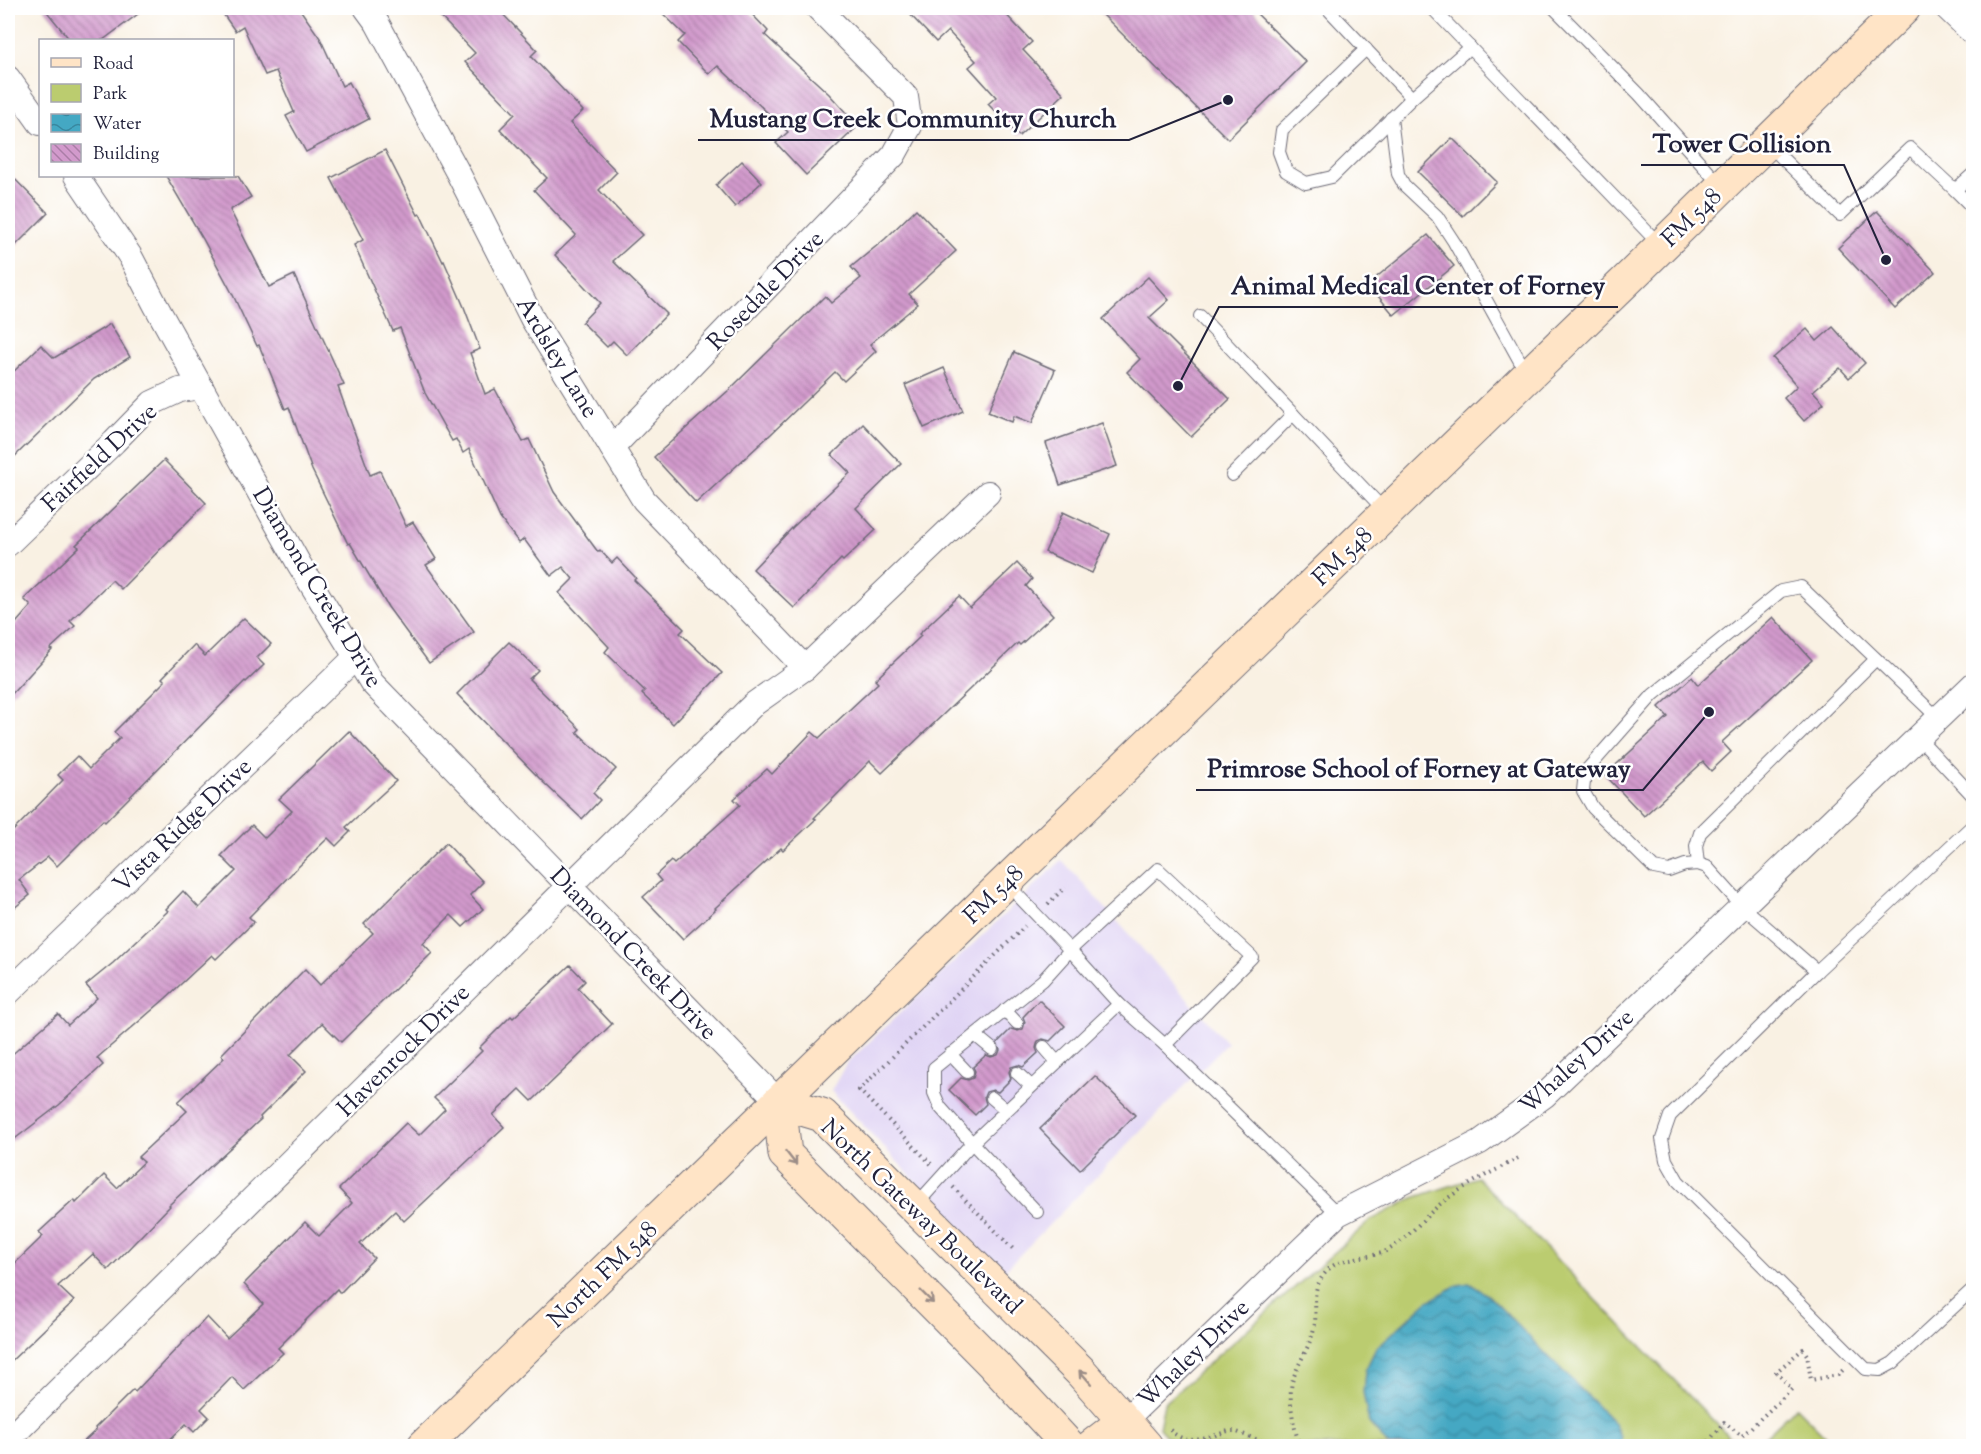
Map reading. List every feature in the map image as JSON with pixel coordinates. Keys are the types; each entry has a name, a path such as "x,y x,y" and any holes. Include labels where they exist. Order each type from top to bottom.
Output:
{"main road":[{"name":"FM 548","path":"779,1102 1904,8"},
{"name":"North Gateway Boulevard","path":"1069,1446 993,1364 785,1154 779,1102 822,1115 1080,1371 1134,1411 1146,1446"},
{"name":"North FM 548","path":"424,1446 779,1102"},
{"path":"1092,1446 1134,1411"}],"street":[{"name":"Ardsley Lane","path":"366,8 377,23 457,171 533,320 644,500 805,668"},
{"name":"Rosedale Drive","path":"612,448 894,155 910,126 906,97 818,8"},
{"path":"1947,8 1974,34"},
{"path":"11,89 39,122"},
{"name":"Diamond Creek Drive","path":"77,177 130,256 299,564 372,683 779,1102"},
{"name":"Fairfield Drive","path":"8,544 152,403 180,390 201,387"},
{"name":"Havenrock Drive","path":"8,1440 754,704 805,668 988,493"},
{"name":"Vista Ridge Drive","path":"8,993 356,657"},
{"name":"Whaley Drive","path":"1134,1411 1338,1214 1480,1142 1544,1096 1974,684"}],"lane":[{"path":"1327,8 1412,98"},
{"path":"1432,8 1661,246"},
{"path":"1554,8 1639,94 1722,187"},
{"path":"1366,49 1282,130 1279,152 1286,171 1306,183 1332,177 1412,98 1470,47"},
{"path":"1391,118 1398,174 1404,185 1437,216 1454,242 1528,375"},
{"path":"1767,143 1840,215 1910,148 1974,209"},
{"path":"1955,190 1974,173"},
{"path":"1200,316 1387,512"},
{"path":"1232,474 1293,414"},
{"path":"1817,971 1742,906 1707,867 1698,864 1685,865 1669,871 1654,868 1593,808 1583,791 1585,772 1653,694 1781,591 1801,587 1938,718"},
{"path":"1698,864 1696,846 1700,833 1876,658"},
{"path":"1918,737 1974,797"},
{"path":"1974,824 1817,971 1670,1116 1662,1139 1666,1160 1678,1181 1866,1369 1880,1370 1893,1363 1974,1288"},
{"path":"1037,1212 940,1107 934,1093 934,1068 1042,980 1070,950 1158,869 1252,957 1165,1045"},
{"path":"1005,883 1119,1004 1165,1045 1338,1214"},
{"path":"914,1207 972,1143 1119,1004"},
{"path":"1005,1010 1017,1023"},
{"path":"975,1035 992,1049"},
{"path":"1044,1047 1057,1062"},
{"path":"950,1054 967,1072"},
{"path":"1017,1073 1031,1086"},
{"path":"992,1098 1006,1110"}],"path":[{"path":"1300,1446 1295,1432 1292,1410 1292,1381 1315,1327 1314,1294 1326,1271 1342,1261 1388,1250 1411,1233 1448,1198 1520,1157"},
{"path":"1705,1446 1724,1422 1742,1436 1792,1389 1776,1372 1803,1349 1807,1355 1811,1380 1838,1375 1856,1358"},
{"path":"1134,1411 1189,1441 1228,1431 1275,1446"}],"shaded area":[{"path":"1062,860 1227,1043 1002,1273 831,1091 846,1064"}],"green space":[{"path":"1477,1177 1738,1446 1175,1446 1159,1428 1164,1403 1371,1220 1413,1198"},
{"path":"1796,1407 1835,1446 1755,1446"}],"water":[{"path":"1469,1283 1488,1295 1614,1423 1621,1437 1620,1446 1389,1446 1369,1423 1363,1392 1365,1371 1376,1348 1428,1301 1458,1285"}],"building":[{"path":"44,8 146,8 104,39 69,39"},
{"path":"219,8 299,8 320,38 342,86 349,82 369,119 306,152 286,116 294,112 276,71 265,75 243,26 235,31"},
{"path":"432,8 497,8 537,50 531,56 583,111 570,123 617,172 599,190 642,235 613,261 667,314 627,355 613,341 607,347 582,322 600,303 555,255 576,235 534,190 547,178 500,129 515,114 465,62 475,53"},
{"path":"657,8 746,8 768,31 765,35 829,94 858,126 806,175 776,143 788,132 718,66 709,74 678,42 685,35"},
{"path":"904,8 1000,8 1032,42 1023,50 1064,94 1019,136 988,104 996,97 969,67 976,61 948,31 936,42"},
{"path":"1096,8 1251,8 1306,62 1228,139"},
{"path":"1452,138 1497,182 1463,216 1418,172"},
{"path":"385,150 444,261 464,307 480,349 470,353 485,394 495,389 523,442 529,439 554,492 598,552 600,550 612,563 617,558 636,578 634,580 684,629 680,633 722,673 673,724 642,694 645,691 605,652 609,647 559,593 573,579 563,567 551,576 524,539 519,543 500,518 469,449 463,453 456,439 452,441 425,393 400,328 393,331 354,245 363,240 331,178"},
{"path":"742,161 762,182 735,207 716,185"},
{"path":"8,172 48,213 8,253"},
{"path":"238,176 251,197 230,210 269,287 294,275 344,385 338,387 370,475 380,471 406,526 413,522 436,559 426,565 474,632 429,663 388,607 350,543 348,544 312,470 289,407 285,409 259,345 257,346 203,239 167,177"},
{"path":"916,209 956,251 909,294 918,304 870,344 876,351 844,381 835,372 696,503 654,457 729,390 825,296 831,303 861,278 851,267"},
{"path":"1877,211 1935,272 1895,309 1838,248"},
{"path":"1428,235 1454,266 1394,315 1368,284"},
{"path":"1148,277 1169,300 1149,318 1230,399 1191,437 1127,372 1140,359 1103,319"},
{"path":"110,324 130,357 94,379 8,463 8,377 41,345 54,358"},
{"path":"1833,327 1865,363 1849,378 1840,368 1813,391 1824,403 1804,421 1784,398 1797,386 1773,358 1807,329 1817,341"},
{"path":"1014,352 1055,370 1032,423 1014,416 1012,422 988,412"},
{"path":"944,368 963,411 924,428 905,385"},
{"path":"1102,423 1117,466 1060,485 1046,443"},
{"path":"863,424 901,464 856,508 876,530 843,561 841,559 794,608 753,569 850,473 832,455"},
{"path":"164,460 206,503 121,589 112,580 70,621 75,626 50,649 52,650 8,698 8,632 31,606 24,599 79,547 76,545"},
{"path":"1063,512 1110,534 1092,573 1045,552"},
{"path":"1017,563 1032,579 1026,586 1053,615 1020,645 1018,643 882,773 870,761 814,818 816,819 783,850 781,848 683,939 643,897 661,881 656,875 671,861 674,864 740,805 734,799 767,769 772,774 812,732 819,738 878,683 875,680 959,596 970,608"},
{"path":"1773,617 1812,660 1722,742 1731,752 1711,771 1703,762 1644,816 1605,775 1668,717 1659,707 1692,677 1698,685"},
{"path":"244,618 271,644 257,658 264,665 245,681 105,822 103,820 57,866 48,857 19,880 30,895 8,913 8,836 63,780 58,775 77,756 89,769 120,738 114,732 165,681 162,678 194,645 205,656"},
{"path":"509,642 538,670 529,679 580,729 577,732 616,769 593,793 600,800 582,819 457,694"},
{"path":"349,731 396,781 346,827 350,832 336,846 328,838 296,869 249,917 254,922 216,959 212,955 97,1058 103,1065 59,1105 8,1144 8,1058 58,1014 68,1025 97,998 86,985 168,911 166,909 183,891 199,908 236,871 221,856 252,825 265,838 292,811 279,799"},
{"path":"446,843 483,882 470,895 483,909 463,927 451,915 423,943 432,953 341,1042 322,1023 290,1055 306,1071 260,1117 261,1119 169,1205 108,1270 93,1254 58,1286 74,1301 8,1364 8,1270 43,1236 39,1232 74,1200 76,1203 104,1175 117,1188 144,1162 138,1157 187,1111 178,1102 224,1058 221,1055 305,969 320,985 373,933 364,924"},
{"path":"570,965 585,981 578,988 612,1024 532,1101 520,1089 493,1115 504,1127 404,1221 395,1211 360,1244 374,1258 340,1293 337,1289 278,1348 283,1353 244,1390 232,1377 201,1409 209,1417 194,1432 186,1424 163,1446 79,1446 207,1317 227,1338 263,1304 244,1284 305,1222 319,1236 352,1203 339,1189 406,1123 419,1135 445,1109 434,1098 482,1051 479,1048 511,1016 513,1018"},
{"path":"1039,1000 1065,1026 1050,1041 1043,1039 1038,1041 1036,1048 1038,1053 1023,1067 1018,1065 1011,1067 1009,1072 1011,1079 998,1092 993,1090 986,1092 984,1097 986,1104 975,1115 949,1090 961,1078 968,1080 973,1078 975,1071 973,1067 986,1055 991,1057 998,1055 1000,1050 997,1043 1011,1029 1018,1031 1023,1029 1025,1022 1023,1017"},
{"path":"1095,1076 1135,1115 1080,1170 1040,1129"}],"place":[{"name":"Mustang Creek Community Church","path":"1228,100"},
{"name":"Tower Collision","path":"1886,260"},
{"name":"Animal Medical Center of Forney","path":"1178,386"},
{"name":"Primrose School of Forney at Gateway","path":"1709,712"}]}
